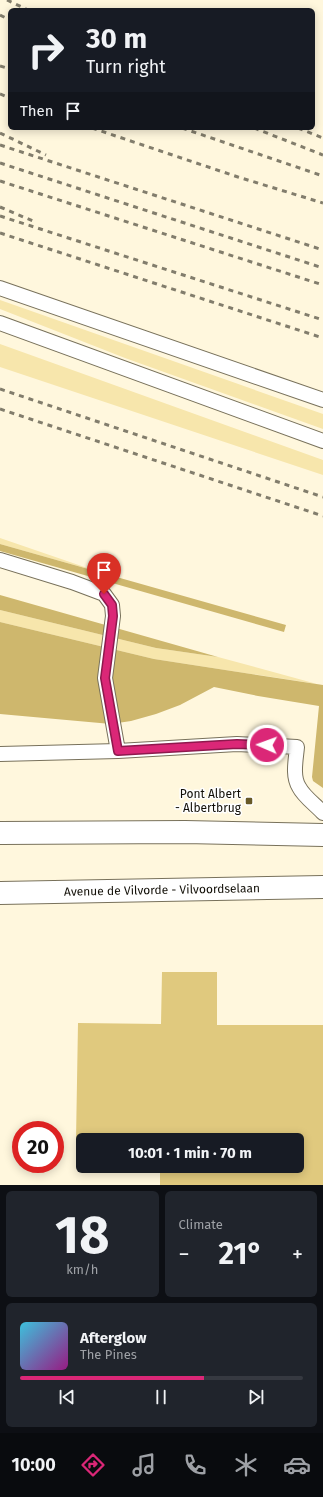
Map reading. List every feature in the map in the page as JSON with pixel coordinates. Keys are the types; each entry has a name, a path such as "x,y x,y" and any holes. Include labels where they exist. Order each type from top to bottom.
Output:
{"main road":[{"path":"0,833 185,832 323,835"},
{"name":"Avenue de Vilvorde - Vilvoordselaan","path":"0,893 323,887"}],"lane":[{"path":"0,288 323,400"},
{"path":"0,323 323,441"},
{"path":"0,560 72,582 104,594 112,605 113,616 105,678 118,751"},
{"path":"0,754 118,751 237,744 297,746 296,779 299,788 323,813"}],"shaded area":[{"path":"0,300 323,414 323,429 125,358 0,309"},
{"path":"0,344 323,460 323,475 0,367"},
{"path":"0,538 99,572 0,544"},
{"path":"0,544 286,625 284,632 0,551"},
{"path":"0,595 218,657 156,648 0,610"},
{"path":"0,610 156,648 218,657 317,684 154,659 0,622"},
{"path":"0,622 154,659 323,685 323,788 313,781 312,777 319,706 214,687 180,705 156,714 131,721 111,724 0,714"}],"building":[{"path":"162,972 217,972 217,1025 323,1025 323,1185 160,1185 160,1173 304,1173 304,1133 76,1133 78,1023 161,1024"}],"railway":[{"path":"7,0 24,8"},
{"path":"0,15 8,19"},
{"path":"0,66 8,68"},
{"path":"0,94 8,97"},
{"path":"98,130 238,177 323,203"},
{"path":"188,130 323,176"},
{"path":"259,130 323,155"},
{"path":"303,130 323,138"},
{"path":"0,133 46,155"},
{"path":"0,145 323,250"},
{"path":"0,163 323,268"},
{"path":"0,181 323,285"},
{"path":"0,207 33,221"},
{"path":"0,216 323,320"},
{"path":"0,233 323,338"},
{"path":"0,389 323,497"},
{"path":"0,409 323,516"}],"place":[{"name":"Pont Albert - Albertbrug","path":"249,801"}],"route":[{"path":"104,594 112,605 113,616 105,678 118,751 237,744 267,745"}]}
